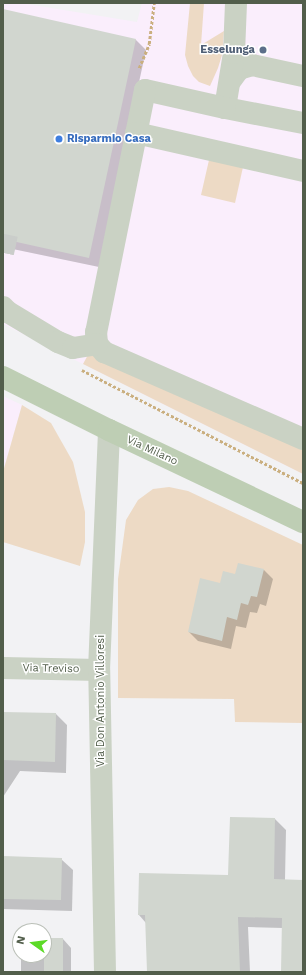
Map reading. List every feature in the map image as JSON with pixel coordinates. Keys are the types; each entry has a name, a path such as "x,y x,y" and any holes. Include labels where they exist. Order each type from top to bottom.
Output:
{"main road":[{"name":"Via Milano","path":"3,377 109,430 303,522"}],"street":[{"path":"236,13 240,51 252,65"},
{"path":"225,108 231,80 236,13"},
{"path":"231,80 239,69 252,65 303,76"},
{"path":"303,122 225,108 145,90 96,332 97,344 104,352 303,439"},
{"path":"136,133 303,171"},
{"path":"3,307 8,312 73,348 97,344"},
{"name":"Via Don Antonio Villoresi","path":"105,972 99,670 109,430"},
{"name":"Via Treviso","path":"3,668 99,670"}],"path":[{"path":"76,366 303,483"}],"shaded area":[{"path":"3,3 21,3 137,22 142,3 303,3 303,474 3,324"},
{"path":"190,3 204,3 201,45 224,31 222,55 210,86 199,82 193,76 185,55"},
{"path":"209,160 243,167 235,203 201,195"},
{"path":"89,353 303,448 303,474 83,364"},
{"path":"3,396 22,405 3,472"},
{"path":"22,405 51,423 73,462 85,512 85,542 80,566 3,542 3,472"},
{"path":"169,487 188,491 303,545 303,723 235,722 234,699 118,698 118,579 126,520 138,500 153,489"}],"building":[{"name":"Risparmio Casa","path":"3,9 136,39 89,258 3,239"},
{"path":"238,563 264,569 257,597 251,596 248,605 241,603 237,620 227,617 222,641 188,632 200,578 220,583 223,571 235,574"},
{"path":"3,712 56,713 55,762 3,760"},
{"path":"230,817 275,818 274,879 303,880 303,972 281,972 282,918 238,917 240,972 147,972 145,915 138,915 139,873 228,875"},
{"path":"3,856 62,858 61,900 3,899"},
{"path":"52,938 63,938 63,972 44,972 44,963 52,963"}],"tunnel":[{"path":"3,253 7,234"}],"place":[{"name":"Esselunga","path":"263,50"},
{"name":"Risparmio Casa","path":"59,139"}]}
